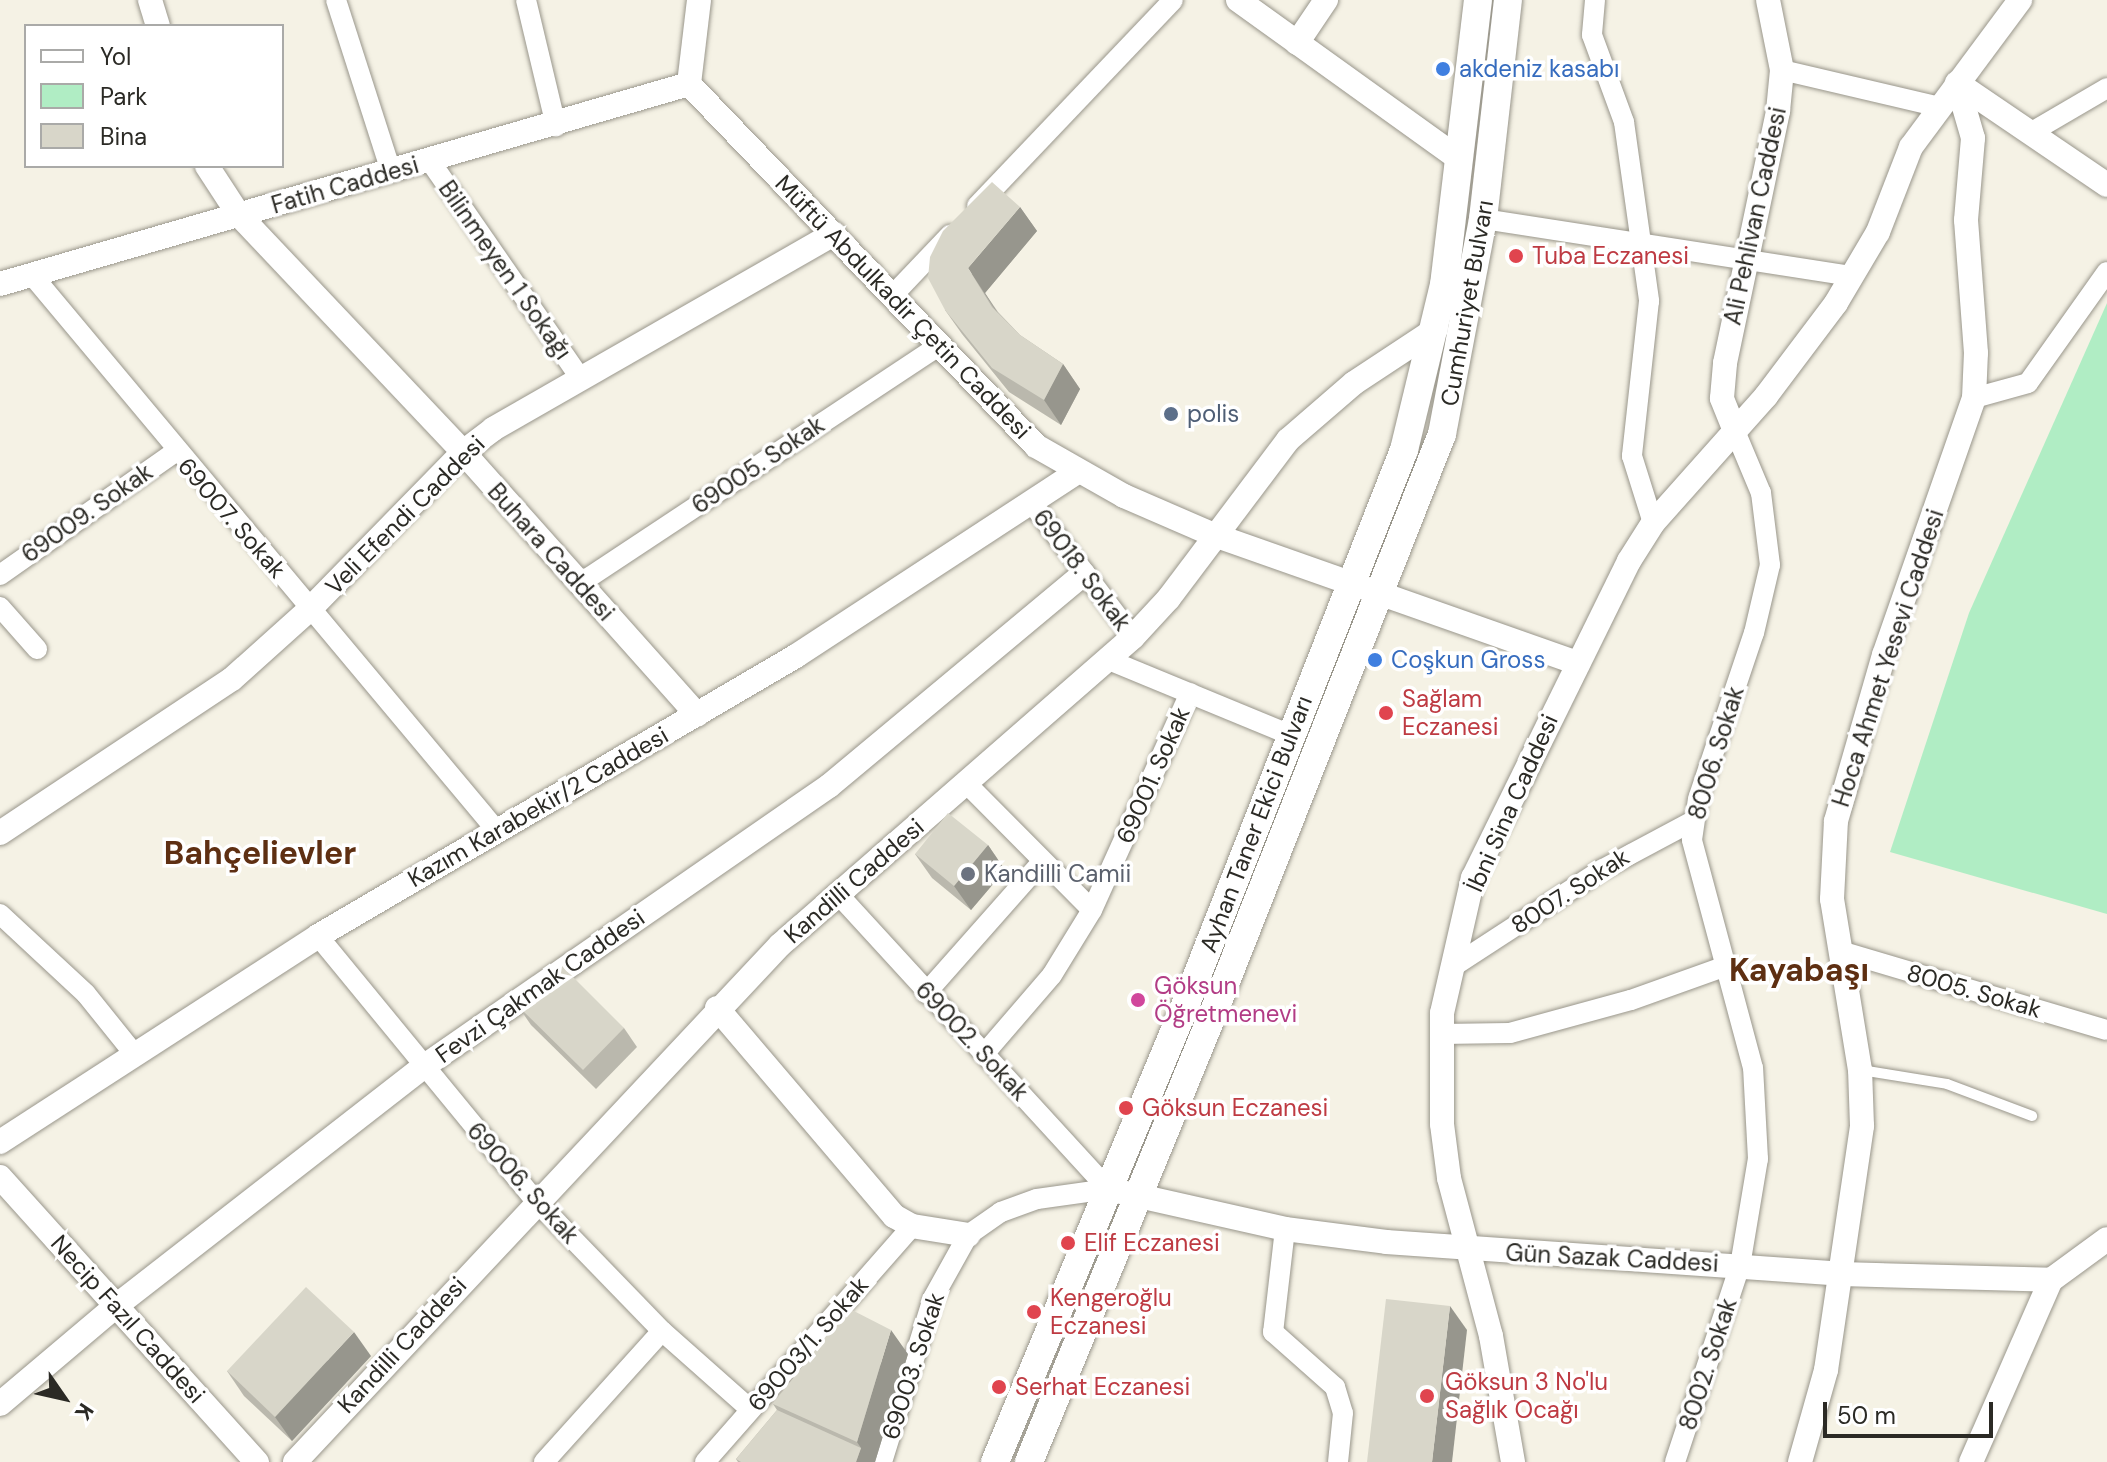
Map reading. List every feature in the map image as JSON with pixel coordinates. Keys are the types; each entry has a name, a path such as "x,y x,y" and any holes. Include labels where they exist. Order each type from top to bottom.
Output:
{"main road":[{"name":"Cumhuriyet Bulvarı","path":"1351,585 1404,450 1436,329 1478,0"},
{"name":"Cumhuriyet Bulvarı","path":"1381,595 1442,434 1483,219 1508,0"},
{"name":"Ayhan Taner Ekici Bulvarı","path":"995,1462 1351,585"},
{"name":"Ayhan Taner Ekici Bulvarı","path":"1029,1462 1381,595"}],"street":[{"path":"150,0 157,24"},
{"path":"336,0 391,171"},
{"path":"526,0 556,126"},
{"path":"689,84 699,0"},
{"path":"893,295 1173,0"},
{"path":"1238,0 1459,159"},
{"path":"1297,43 1326,0"},
{"path":"1595,0 1592,35 1624,122 1641,242 1649,332 1632,456 1653,523"},
{"name":"Ali Pehlivan Caddesi","path":"1735,431 1722,398 1723,381 1744,260 1775,127 1782,70 1768,0"},
{"name":"İbni Sina Caddesi","path":"1513,1462 1491,1336 1466,1250 1442,1124 1441,1034 1451,968 1473,878 1578,663 1653,523 1735,431 1811,337 1878,232 1911,147 2020,0"},
{"path":"1782,70 1940,107"},
{"path":"1957,83 2107,185"},
{"name":"Hoca Ahmet Yesevi Caddesi","path":"1800,1462 1821,1393 1862,1126 1860,1070 1830,875 1836,821 1884,655 1974,398 1976,353 1966,220 1973,138 1957,83"},
{"name":"Fatih Caddesi","path":"0,284 556,126 689,84"},
{"name":"Müftü Abdulkadir Çetin Caddesi","path":"689,84 893,295 1002,416 1077,472 1214,535 1578,663"},
{"path":"2030,133 2107,88"},
{"name":"Bilinmeyen 1 Sokağı","path":"430,161 581,379"},
{"name":"Buhara Caddesi","path":"208,168 239,215 463,452 697,715"},
{"path":"1483,219 1852,276"},
{"name":"Veli Efendi Caddesi","path":"0,833 232,679 310,609 463,452 581,379 834,234"},
{"path":"1974,398 2028,383 2107,272"},
{"name":"69007. Sokak","path":"32,275 175,452 497,831"},
{"name":"Kandilli Caddesi","path":"295,1462 717,1008 837,893 967,784 1133,637 1169,598 1245,491 1317,412 1436,329"},
{"name":"69005. Sokak","path":"579,584 937,347"},
{"name":"8006. Sokak","path":"1735,431 1761,493 1770,565 1754,633 1693,821 1696,866 1753,1068 1758,1126 1740,1266"},
{"name":"69009. Sokak","path":"0,575 175,452"},
{"name":"Kazım Karabekir/2 Caddesi","path":"0,1142 318,936 697,715 1077,472"},
{"name":"69018. Sokak","path":"1031,502 1133,637"},
{"name":"Fevzi Çakmak Caddesi","path":"0,1404 116,1306 423,1067 829,786 1083,574"},
{"path":"0,607 37,649"},
{"path":"1109,660 1291,735"},
{"name":"69001. Sokak","path":"984,1054 1052,975 1092,910 1190,693"},
{"path":"967,784 1092,910"},
{"name":"8007. Sokak","path":"1451,968 1603,869 1693,821"},
{"path":"926,993 1042,862"},
{"name":"69002. Sokak","path":"837,893 1108,1189"},
{"path":"0,914 86,994 135,1055"},
{"name":"69006. Sokak","path":"318,936 536,1201 662,1331 750,1409"},
{"name":"8005. Sokak","path":"1840,951 2107,1030"},
{"path":"1441,1034 1510,1033 1631,1000 1723,967"},
{"path":"717,1008 894,1216 912,1226 968,1235"},
{"name":"Necip Fazıl Caddesi","path":"0,1177 257,1462"},
{"name":"Gün Sazak Caddesi","path":"1108,1189 1285,1229 1466,1250 1841,1274 2051,1280"},
{"name":"69003. Sokak","path":"882,1462 928,1309 968,1235 1001,1212 1037,1199 1108,1189"},
{"name":"69003/1. Sokak","path":"705,1462 912,1226"},
{"path":"1285,1229 1273,1332 1335,1387 1343,1413 1338,1462"},
{"path":"1971,1462 2051,1280 2107,1239"},
{"name":"8002. Sokak","path":"1675,1462 1740,1266"},
{"path":"544,1462 662,1331"}],"lane":[{"path":"1860,1070 1947,1084 2032,1116"}],"green space":[{"path":"2107,303 2107,914 1890,852 1969,613"}],"building":[{"path":"992,182 1020,207 968,268 992,307 1020,335 1063,364 1044,400 992,368 945,310 928,278 930,257 943,231"},
{"path":"948,813 988,845 954,886 915,854"},
{"path":"560,964 624,1028 583,1070 518,1006"},
{"path":"306,1287 354,1332 275,1417 227,1371"},
{"path":"1386,1299 1450,1306 1432,1462 1367,1462"},
{"path":"848,1308 891,1330 857,1442 773,1404"},
{"path":"777,1410 861,1448 856,1462 741,1462 736,1459"}],"place":[{"name":"akdeniz kasabı","path":"1443,69"},
{"name":"Tuba Eczanesi","path":"1516,256"},
{"name":"polis","path":"1171,414"},
{"name":"Coşkun Gross","path":"1375,660"},
{"name":"Sağlam Eczanesi","path":"1386,713"},
{"name":"Kandilli Camii","path":"968,874"},
{"name":"Göksun Öğretmenevi","path":"1138,1000"},
{"name":"Göksun Eczanesi","path":"1126,1108"},
{"name":"Elif Eczanesi","path":"1068,1243"},
{"name":"Kengeroğlu Eczanesi","path":"1034,1312"},
{"name":"Serhat Eczanesi","path":"999,1387"},
{"name":"Göksun 3 No'lu Sağlık Ocağı","path":"1427,1396"}],"district":[{"name":"Bahçelievler","path":"260,853"},
{"name":"Kayabaşı","path":"1799,970"}]}
